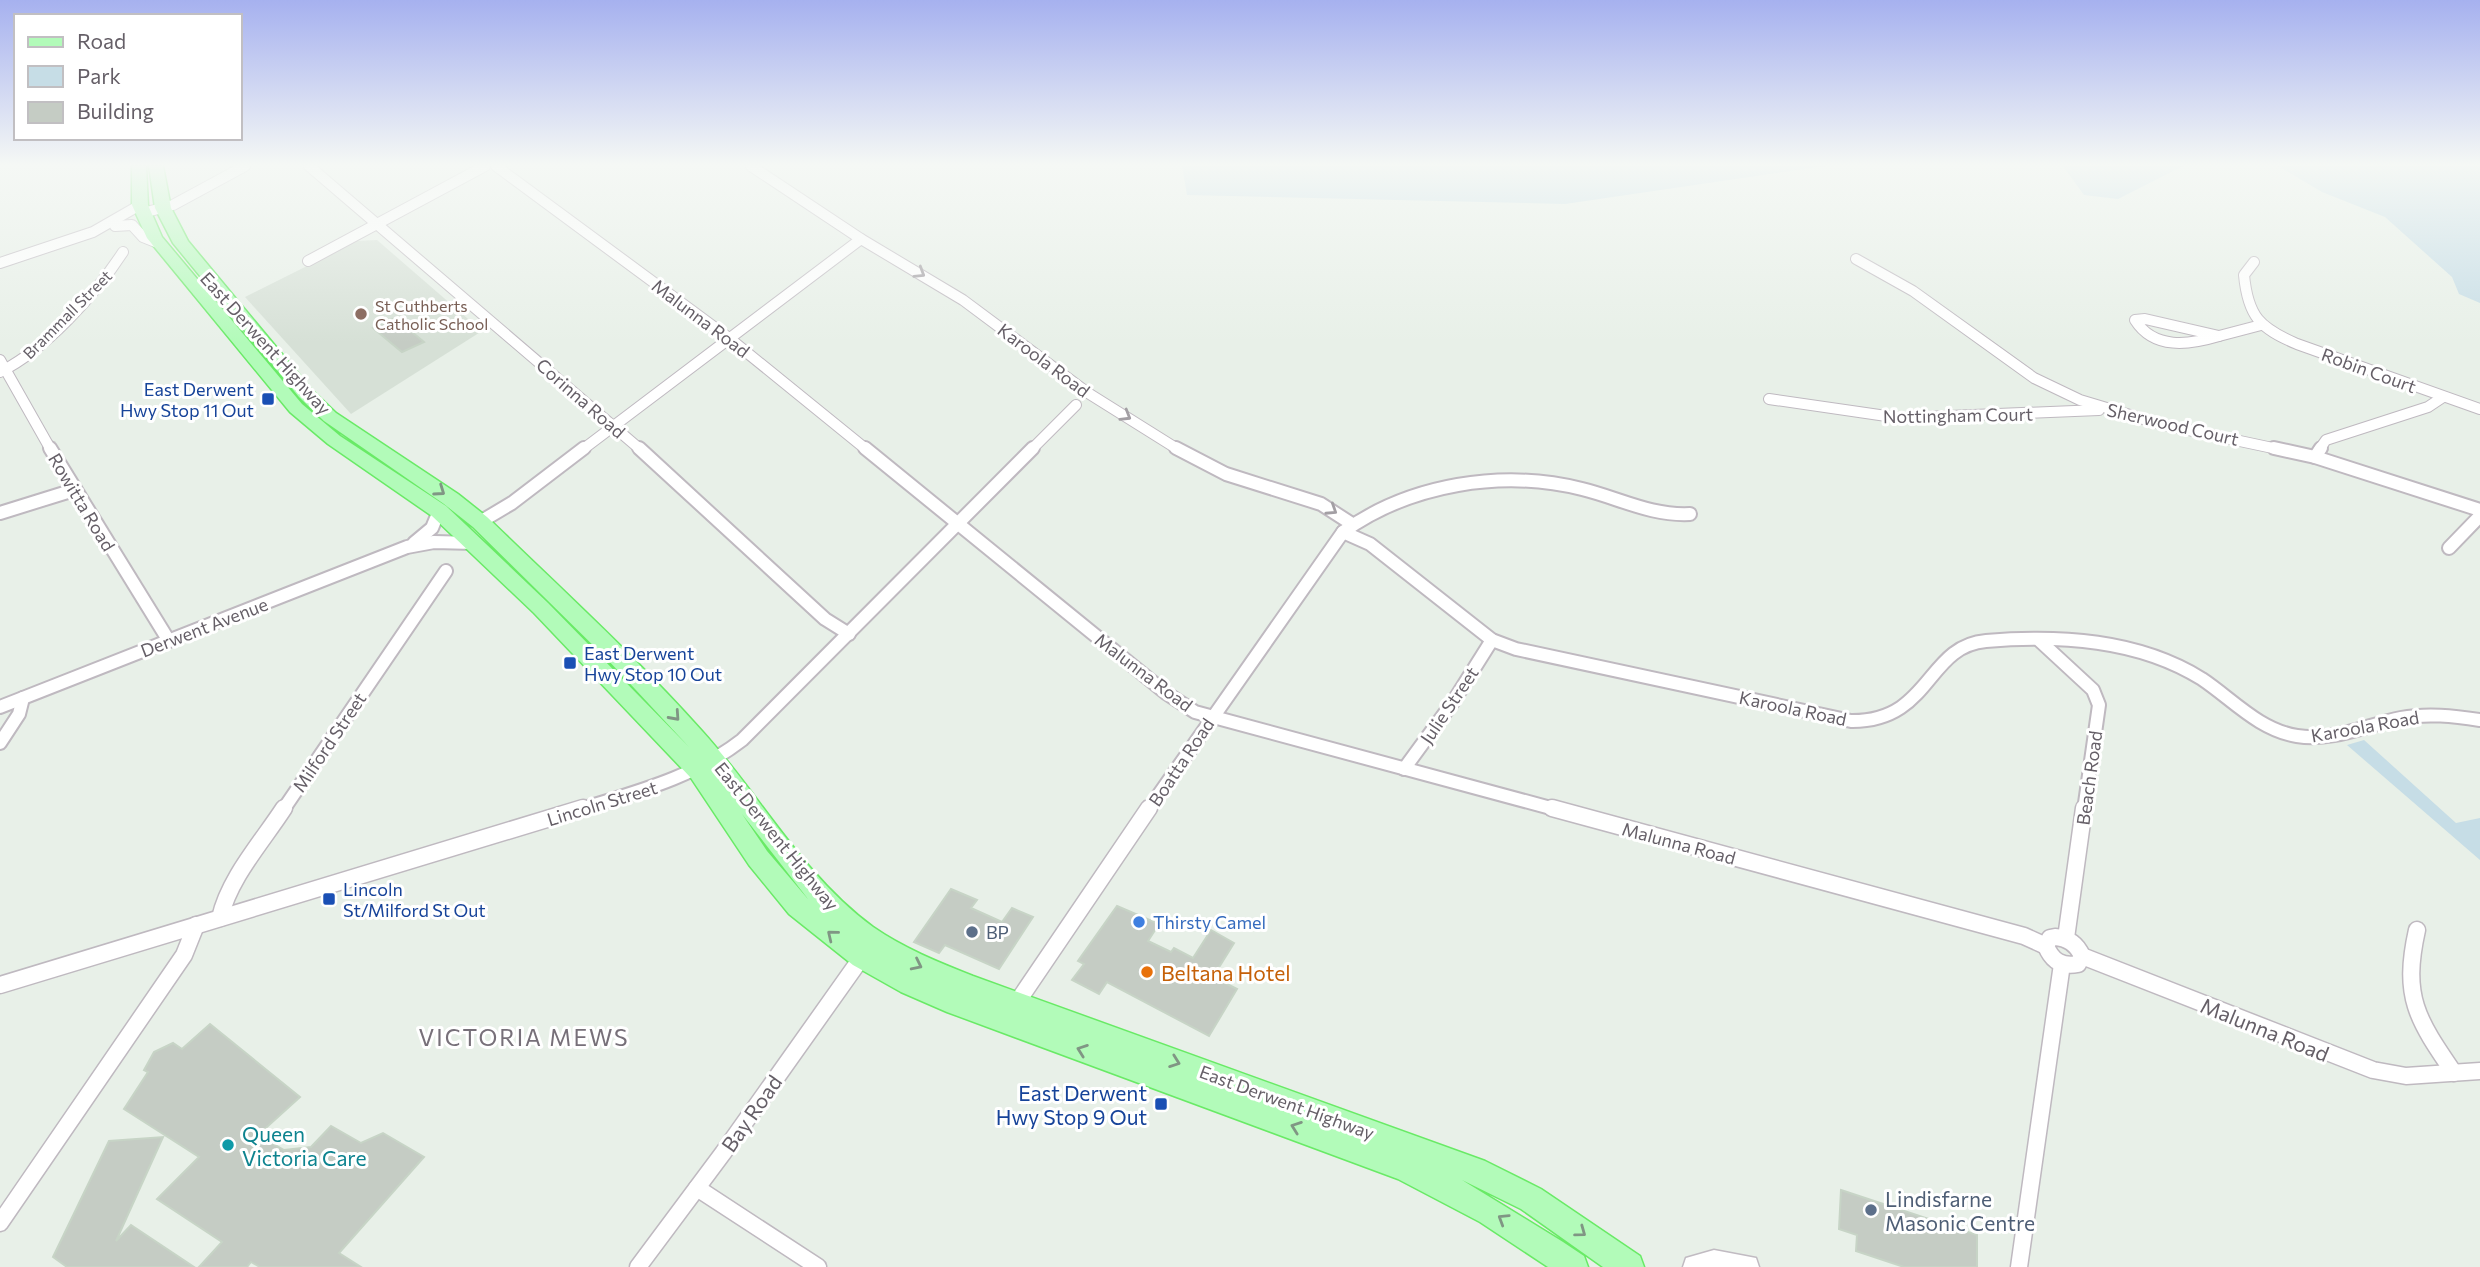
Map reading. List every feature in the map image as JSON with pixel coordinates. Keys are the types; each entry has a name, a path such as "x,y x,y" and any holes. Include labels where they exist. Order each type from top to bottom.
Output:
{"main road":[{"name":"East Derwent Highway","path":"155,225 158,243 296,408 334,440 439,511 477,533"},
{"name":"East Derwent Highway","path":"167,225 313,402 351,432 441,492 541,608 643,716 707,766 827,902 862,933 920,967 1475,1171 1531,1199 1629,1267"},
{"name":"East Derwent Highway","path":"707,766 758,858 799,906 862,957 910,984 956,1003 1403,1167 1450,1188 1498,1215 1573,1267"},
{"path":"1695,1267 1714,1262 1747,1267"}],"street":[{"path":"91,232 106,225"},
{"path":"0,263 118,225"},
{"path":"132,225 143,236 158,243"},
{"path":"307,261 372,225"},
{"name":"Corinna Road","path":"379,225 613,424 825,619 849,634"},
{"name":"Malunna Road","path":"576,225 729,338 1166,694 1187,708 1211,718 2024,936 2046,946"},
{"name":"Karoola Road","path":"840,225 963,300 1088,393 1193,459 1226,474 1321,503 1347,528 1492,640 1516,649 1864,722 1888,715 1922,691 1942,661 1954,649 1982,641 2092,642 2160,656 2202,679 2265,724 2296,736 2329,735 2421,715 2480,720"},
{"path":"477,533 613,424 861,239"},
{"name":"Brammall Street","path":"2,368 29,354 98,288 123,252"},
{"name":"Sherwood Court","path":"1856,260 1924,299 2034,378 2106,409 2160,424 2315,457 2480,510"},
{"path":"2220,335 2145,319 2135,320 2150,336 2171,343 2197,343 2261,325 2251,314 2245,298 2244,275 2254,262"},
{"name":"Robin Court","path":"2261,325 2297,344 2480,409"},
{"name":"Rowitta Road","path":"2,368 74,490 169,641"},
{"path":"2315,457 2326,440 2428,408 2443,397"},
{"name":"Nottingham Court","path":"1769,399 1900,418 2106,409"},
{"name":"Lincoln Street","path":"0,985 664,784 707,766 742,740 1076,405"},
{"path":"1347,528 1391,503 1438,489 1523,482 1569,486 1655,514 1690,514"},
{"path":"0,513 74,490"},
{"name":"Derwent Avenue","path":"407,547 428,533 435,524 439,511"},
{"path":"2449,548 2480,516"},
{"name":"Boatta Road","path":"1016,1004 1211,718 1347,528"},
{"name":"Derwent Avenue","path":"0,707 407,547 477,533"},
{"name":"Milford Street","path":"220,918 223,904 235,881 446,570"},
{"name":"Julie Street","path":"1404,769 1453,702 1492,640"},
{"name":"Beach Road","path":"2040,641 2092,690 2099,705 2066,938"},
{"path":"0,743 19,714 23,698"},
{"path":"0,1223 184,955 196,925"},
{"path":"2417,930 2409,958 2411,998 2417,1018 2454,1073"},
{"path":"2050,938 2066,938 2075,944 2081,956 2078,964 2062,964 2052,958 2046,946 2050,938"},
{"name":"Malunna Road","path":"2081,956 2364,1067 2406,1076 2480,1071"},
{"name":"Bay Road","path":"638,1267 862,957"},
{"path":"2019,1267 2062,964"},
{"path":"697,1188 818,1267"}],"shaded area":[{"name":"St Cuthberts Catholic School","path":"377,240 482,331 351,414 245,297 357,241"}],"green space":[{"path":"2394,225 2480,225 2480,303 2459,294 2452,277"},
{"path":"2364,740 2456,823 2480,818 2480,860 2347,745"}],"building":[{"path":"395,318 424,342 402,352 373,328"},
{"name":"BP","path":"951,889 977,900 971,908 1002,922 1012,908 1033,917 999,969 945,945 939,953 914,942"},
{"name":"Beltana Hotel","path":"1117,906 1159,924 1148,941 1171,952 1174,948 1193,958 1211,930 1234,943 1213,977 1237,989 1209,1036 1107,982 1099,994 1072,980 1084,964 1078,961"},
{"name":"Queen Victoria Care","path":"210,1024 300,1097 258,1135 284,1150 311,1147 331,1126 361,1143 383,1133 424,1157 339,1253 361,1267 260,1267 251,1262 247,1267 199,1267 222,1242 157,1199 199,1157 124,1109 148,1072 144,1070 154,1052 173,1043 182,1049"},
{"path":"163,1137 116,1241 131,1225 194,1267 67,1267 53,1257 109,1141"},
{"name":"Lindisfarne Masonic Centre","path":"1841,1190 1977,1235 1977,1267 1904,1267 1856,1251 1857,1235 1839,1229"}],"place":[{"name":"St Cuthberts Catholic School","path":"361,314"},
{"name":"East Derwent Hwy Stop 11 Out","path":"268,399"},
{"name":"East Derwent Hwy Stop 10 Out","path":"570,663"},
{"name":"Lincoln St/Milford St Out","path":"329,899"},
{"name":"Thirsty Camel","path":"1139,922"},
{"name":"BP","path":"972,932"},
{"name":"Beltana Hotel","path":"1147,972"},
{"name":"East Derwent Hwy Stop 9 Out","path":"1161,1104"},
{"name":"Queen Victoria Care","path":"228,1145"},
{"name":"Lindisfarne Masonic Centre","path":"1871,1210"}],"district":[{"name":"VICTORIA MEWS","path":"524,1037"}]}
